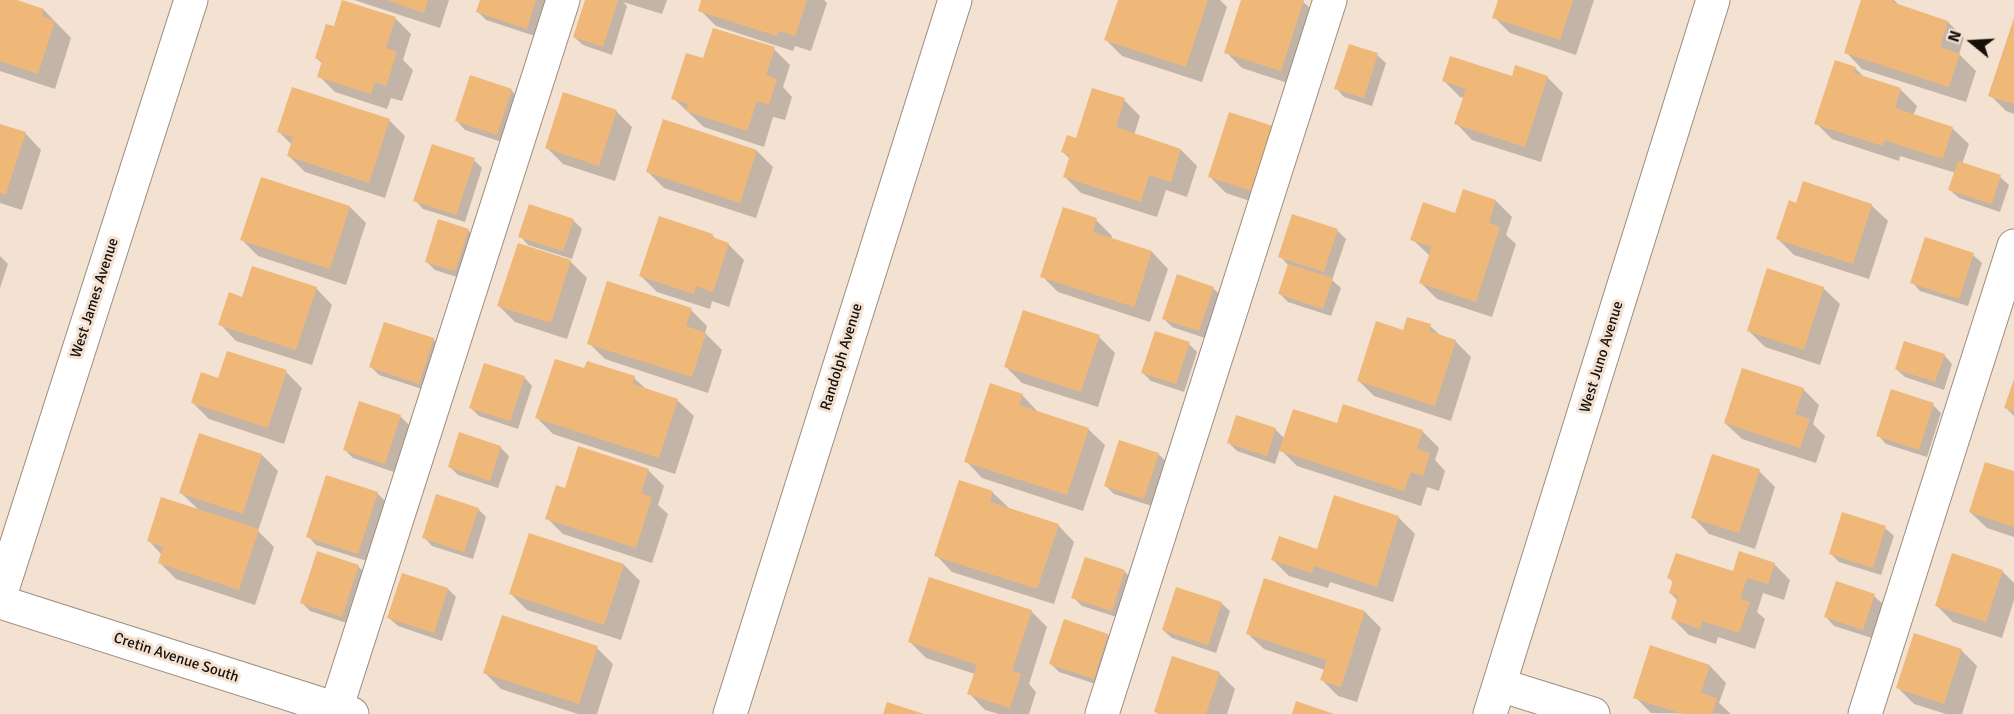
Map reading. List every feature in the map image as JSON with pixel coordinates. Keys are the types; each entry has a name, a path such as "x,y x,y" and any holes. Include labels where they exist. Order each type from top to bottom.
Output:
{"street":[{"name":"West James Avenue","path":"0,596 191,0"},
{"path":"344,711 562,0"},
{"name":"Randolph Avenue","path":"730,714 955,0"},
{"path":"1102,714 1330,0"},
{"name":"West Juno Avenue","path":"1495,699 1713,0"},
{"path":"1865,714 2014,246"},
{"name":"Cretin Avenue South","path":"0,602 344,711"},
{"path":"1495,699 1593,714"}],"building":[{"path":"0,0 17,0 44,9 42,16 55,21 38,74 0,61"},
{"path":"342,0 396,17 386,48 397,52 386,86 375,82 371,94 317,77 322,61 315,58 326,24 334,26"},
{"path":"387,0 428,0 424,13"},
{"path":"480,0 536,0 527,29 476,12"},
{"path":"585,0 618,0 603,47 573,37"},
{"path":"701,0 807,0 795,36 778,31 777,36 698,11"},
{"path":"1118,0 1208,0 1186,67 1104,40"},
{"path":"1241,0 1304,0 1281,71 1224,53"},
{"path":"1498,0 1573,0 1560,40 1492,18"},
{"path":"1861,0 1892,0 1892,2 1948,21 1940,47 1960,54 1949,87 1844,53"},
{"path":"2014,18 2014,104 1988,96"},
{"path":"713,28 775,47 766,75 777,79 769,105 757,101 747,131 686,111 688,104 671,99 686,53 703,58"},
{"path":"1349,44 1378,53 1364,98 1334,89"},
{"path":"1450,56 1512,76 1515,65 1548,76 1525,147 1454,124 1466,89 1442,81"},
{"path":"1835,60 1856,67 1854,73 1901,88 1895,108 1953,127 1943,159 1884,140 1883,146 1814,124"},
{"path":"470,75 512,89 497,135 455,121"},
{"path":"292,87 390,119 369,183 287,156 293,137 277,132"},
{"path":"1092,88 1125,98 1116,127 1181,149 1171,182 1149,175 1141,202 1063,177 1070,155 1061,152 1067,135 1076,138"},
{"path":"563,92 617,110 599,166 545,148"},
{"path":"1229,112 1276,127 1255,192 1208,177"},
{"path":"663,119 757,150 740,203 646,172"},
{"path":"0,124 26,132 6,194 0,193"},
{"path":"432,144 475,158 456,215 413,201"},
{"path":"1958,161 2001,175 1992,204 1948,190"},
{"path":"261,177 350,206 330,269 240,240"},
{"path":"1803,181 1872,204 1853,264 1776,239 1789,200 1796,203"},
{"path":"1463,189 1496,200 1489,223 1500,227 1476,302 1419,283 1432,247 1410,240 1423,202 1455,213"},
{"path":"529,204 574,219 563,251 518,237"},
{"path":"1063,207 1097,218 1093,232 1152,251 1134,307 1040,277"},
{"path":"1292,214 1338,229 1324,272 1278,257"},
{"path":"659,216 713,234 712,237 729,243 713,292 696,286 694,294 639,276"},
{"path":"438,219 469,229 455,271 425,262"},
{"path":"1925,237 1974,253 1959,299 1910,283"},
{"path":"518,243 571,260 551,323 497,306"},
{"path":"1288,264 1333,278 1323,309 1278,294"},
{"path":"252,266 317,287 296,350 218,325 229,292 242,297"},
{"path":"1767,268 1824,287 1804,350 1747,331"},
{"path":"1177,274 1214,287 1199,331 1162,319"},
{"path":"607,281 692,308 686,326 706,333 692,377 587,344"},
{"path":"1023,310 1100,335 1081,392 1004,367"},
{"path":"1407,317 1431,324 1429,331 1456,340 1435,406 1357,381 1376,321 1403,330"},
{"path":"384,322 434,338 419,384 369,367"},
{"path":"1155,331 1190,342 1176,384 1141,373"},
{"path":"1904,341 1945,354 1935,382 1895,369"},
{"path":"227,351 287,370 268,428 191,403 201,372 218,378"},
{"path":"555,359 584,368 587,361 635,376 633,384 678,399 659,458 535,418"},
{"path":"484,363 525,376 510,421 469,408"},
{"path":"1742,368 1804,388 1795,414 1810,419 1800,448 1724,423"},
{"path":"2014,379 2014,411 2004,408"},
{"path":"990,383 1023,394 1019,405 1089,428 1067,495 964,462"},
{"path":"1891,389 1934,403 1919,450 1876,436"},
{"path":"359,401 401,415 385,464 343,450"},
{"path":"1343,404 1423,430 1417,449 1430,453 1423,476 1411,472 1404,491 1279,451 1293,409 1337,423"},
{"path":"1236,415 1276,428 1267,456 1227,443"},
{"path":"459,432 501,446 490,481 448,467"},
{"path":"199,433 262,454 243,514 179,493"},
{"path":"1119,440 1159,453 1144,499 1104,486"},
{"path":"578,446 649,469 641,493 652,497 636,548 545,519 556,485 565,488"},
{"path":"1712,454 1760,469 1739,533 1691,518"},
{"path":"1985,462 2014,471 2014,527 1969,512"},
{"path":"326,475 378,492 358,554 306,537"},
{"path":"959,480 993,491 990,502 1059,524 1037,589 934,556"},
{"path":"436,494 479,508 464,552 422,538"},
{"path":"1334,495 1399,516 1377,587 1314,566 1312,573 1271,560 1279,536 1317,549"},
{"path":"161,497 259,529 239,590 158,563 163,547 147,541"},
{"path":"1842,512 1886,526 1873,568 1829,554"},
{"path":"529,533 624,564 604,625 509,594"},
{"path":"317,551 359,565 342,617 300,603"},
{"path":"1739,551 1775,563 1768,584 1747,578 1740,599 1750,602 1739,633 1702,621 1700,629 1671,619 1678,596 1669,593 1673,580 1667,578 1676,553 1733,571"},
{"path":"1952,553 2003,570 1986,622 1935,606"},
{"path":"1085,557 1125,570 1112,611 1071,598"},
{"path":"402,573 448,588 434,633 387,618"},
{"path":"929,577 1032,610 1012,671 1021,674 1010,708 967,694 977,665 908,642"},
{"path":"1264,578 1365,611 1341,687 1320,680 1327,660 1246,634"},
{"path":"1836,581 1875,594 1863,630 1824,617"},
{"path":"1176,587 1222,602 1208,645 1162,630"},
{"path":"502,615 598,646 579,704 483,673"},
{"path":"1064,619 1108,634 1094,679 1049,664"},
{"path":"1914,633 1962,649 1944,704 1896,688"},
{"path":"1650,645 1710,665 1701,693 1717,698 1712,714 1683,714 1633,698"},
{"path":"1172,656 1220,672 1206,714 1154,712"},
{"path":"1296,701 1334,714 1292,714"},
{"path":"887,702 924,714 883,714"}]}
